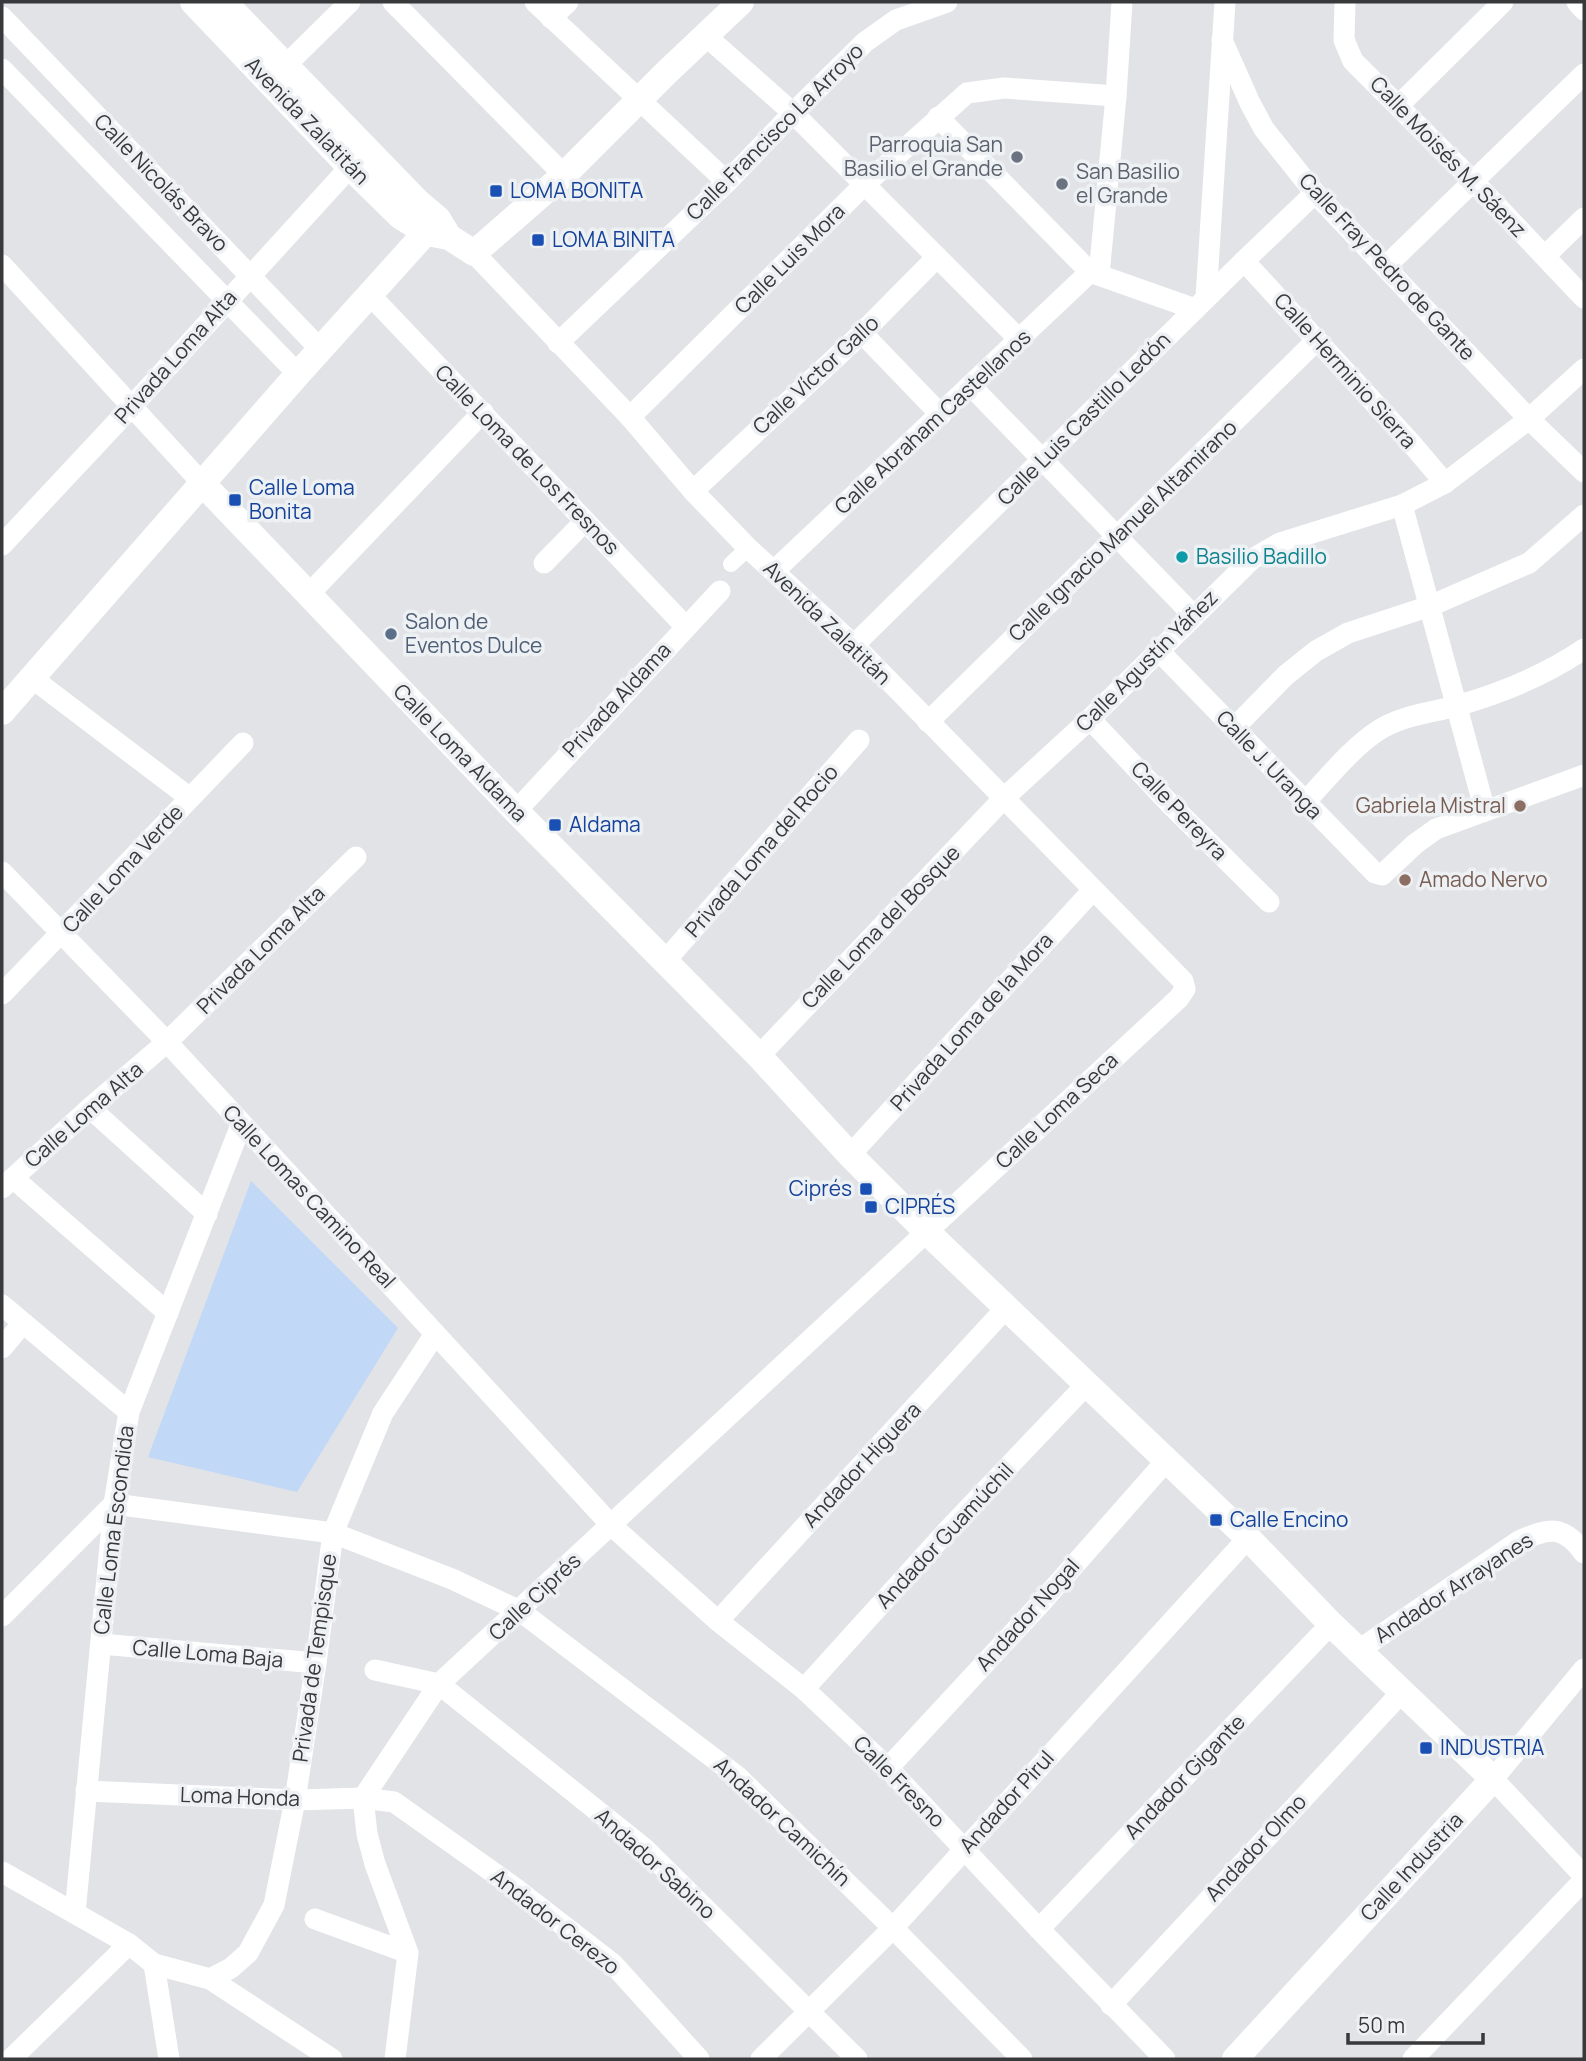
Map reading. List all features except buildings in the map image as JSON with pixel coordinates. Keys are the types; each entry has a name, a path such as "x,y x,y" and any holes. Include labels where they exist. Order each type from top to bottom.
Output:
{"street":[{"name":"Avenida Zalatitán","path":"194,2 400,216 438,229"},
{"name":"Avenida Zalatitán","path":"224,2 418,202 438,229"},
{"path":"286,65 350,2"},
{"path":"393,2 564,175"},
{"path":"536,2 727,182"},
{"path":"551,18 568,2"},
{"path":"2,712 369,295 438,229 474,253 564,175 741,2"},
{"name":"Calle Francisco La Arroyo","path":"558,343 727,182 865,42 896,20 947,2"},
{"path":"1095,273 1116,96 1118,2"},
{"path":"938,117 1095,273 1201,303 1225,2"},
{"name":"Calle Moisés M. Sáenz","path":"1345,2 1345,40 1353,61 1474,182 1584,298"},
{"path":"1399,106 1503,2"},
{"path":"1577,2 1584,9"},
{"name":"Calle Nicolás Bravo","path":"2,17 320,349"},
{"path":"706,36 793,113 1020,340"},
{"name":"Calle Fray Pedro de Gante","path":"1223,40 1264,129 1315,193 1529,419 1584,472"},
{"name":"Calle Nicolás Bravo","path":"2,69 298,374"},
{"path":"1386,266 1584,75"},
{"name":"Calle Luis Mora","path":"630,417 864,185 967,93 1004,88 1116,96"},
{"name":"Privada Loma Alta","path":"2,545 350,167"},
{"name":"Calle Luis Castillo Ledón","path":"853,645 1315,193"},
{"path":"1545,256 1584,218"},
{"name":"Avenida Zalatitán","path":"474,253 630,417 693,491 748,548 853,645 1183,981 1185,989"},
{"name":"Calle Víctor Gallo","path":"693,491 862,332 937,257"},
{"name":"Calle Herminio Sierra","path":"1244,261 1445,483"},
{"name":"Calle Loma Aldama","path":"2,265 308,595 516,811 759,1056 850,1155 927,1232"},
{"name":"Calle Abraham Castellanos","path":"774,571 1095,273"},
{"name":"Calle Loma de Los Fresnos","path":"369,295 685,626"},
{"path":"862,332 941,415"},
{"name":"Calle Ignacio Manuel Altamirano","path":"928,722 1317,340"},
{"name":"Calle Agustín Yáñez","path":"1004,798 1090,719 1252,559 1280,542 1402,505 1445,483 1529,419 1584,369"},
{"path":"971,386 1193,615"},
{"path":"308,595 483,412"},
{"path":"1402,505 1485,811 1584,775"},
{"path":"1234,728 1286,675 1316,651 1348,633 1430,606 1529,563 1584,515"},
{"path":"544,563 585,521"},
{"path":"731,564 748,548"},
{"name":"Privada Aldama","path":"516,811 720,591"},
{"path":"1305,802 1351,754 1378,731 1402,718 1457,706 1517,687 1554,669 1584,649"},
{"name":"Calle J. Uranga","path":"1159,651 1375,873 1382,875 1415,844 1436,829 1485,811"},
{"path":"32,678 190,798"},
{"name":"Calle Pereyra","path":"1090,719 1171,805 1269,902"},
{"name":"Privada Loma del Rocio","path":"665,961 859,740"},
{"name":"Calle Loma Verde","path":"2,995 243,743"},
{"name":"Calle Loma del Bosque","path":"759,1056 1004,798"},
{"name":"Privada Loma Alta","path":"167,1042 356,857"},
{"name":"Calle Lomas Camino Real","path":"2,872 60,935 167,1042 612,1526"},
{"name":"Privada Loma de la Mora","path":"850,1155 1093,890"},
{"name":"Calle Loma Seca","path":"927,1232 1179,998 1185,989"},
{"name":"Calle Loma Alta","path":"7,1183 167,1042"},
{"path":"90,1108 207,1214"},
{"name":"Calle Loma Escondida","path":"75,1913 114,1504 129,1412 241,1125"},
{"path":"7,1183 168,1313"},
{"path":"927,1232 1248,1538 1331,1624 1493,1779 1584,1878 1413,2059"},
{"name":"Calle Ciprés","path":"363,1798 439,1684 927,1232"},
{"path":"2,1305 129,1412"},
{"name":"Andador Higuera","path":"718,1621 1006,1308"},
{"path":"2,1348 23,1323"},
{"name":"Privada de Tempisque","path":"209,1979 231,1968 248,1953 274,1905 295,1800 332,1533 383,1413 435,1334"},
{"name":"Andador Guamúchil","path":"804,1689 948,1530 1087,1384"},
{"name":"Andador Nogal","path":"888,1768 1039,1605 1167,1460"},
{"path":"5,1606 114,1504"},
{"name":"Andador Camichín","path":"114,1504 332,1533 452,1579 520,1611 737,1776 1022,2059"},
{"name":"Calle Fresno","path":"612,1526 718,1621 804,1689 888,1768 1165,2059"},
{"name":"Andador Arrayanes","path":"1359,1650 1519,1541 1550,1529 1566,1535 1584,1553"},
{"name":"Andador Pirul","path":"761,2059 893,1928 1248,1538"},
{"name":"Andador Gigante","path":"1039,1929 1331,1624"},
{"name":"Calle Loma Baja","path":"101,1644 316,1663"},
{"name":"Calle Industria","path":"1235,2059 1493,1779 1584,1669"},
{"path":"375,1670 439,1684"},
{"name":"Andador Sabino","path":"439,1684 645,1849 857,2059"},
{"name":"Andador Olmo","path":"1111,2005 1402,1692"},
{"name":"Loma Honda","path":"86,1791 295,1800 363,1798 394,1802"},
{"path":"363,1798 367,1833 375,1864 408,1952 395,2059"},
{"name":"Andador Cerezo","path":"394,1802 515,1888 613,1964 699,2059"},
{"path":"2,1872 129,1944 154,1964 209,1979 332,2059"},
{"path":"315,1919 408,1952"},
{"path":"2,2054 9,2059 129,1944"},
{"path":"154,1964 169,2059"}],"shaded area":[{"path":"251,1181 398,1328 297,1492 148,1457"}],"place":[{"name":"Parroquia San Basilio el Grande","path":"1017,157"},
{"name":"San Basilio el Grande","path":"1062,184"},
{"name":"LOMA BONITA","path":"496,191"},
{"name":"LOMA BINITA","path":"538,240"},
{"name":"Calle Loma Bonita","path":"235,500"},
{"name":"Basilio Badillo","path":"1182,557"},
{"name":"Salon de Eventos Dulce","path":"391,634"},
{"name":"Gabriela Mistral","path":"1520,806"},
{"name":"Aldama","path":"555,825"},
{"name":"Amado Nervo","path":"1405,880"},
{"name":"Ciprés","path":"866,1189"},
{"name":"CIPRÉS","path":"871,1207"},
{"name":"Calle Encino","path":"1216,1520"},
{"name":"INDUSTRIA","path":"1426,1748"}]}
